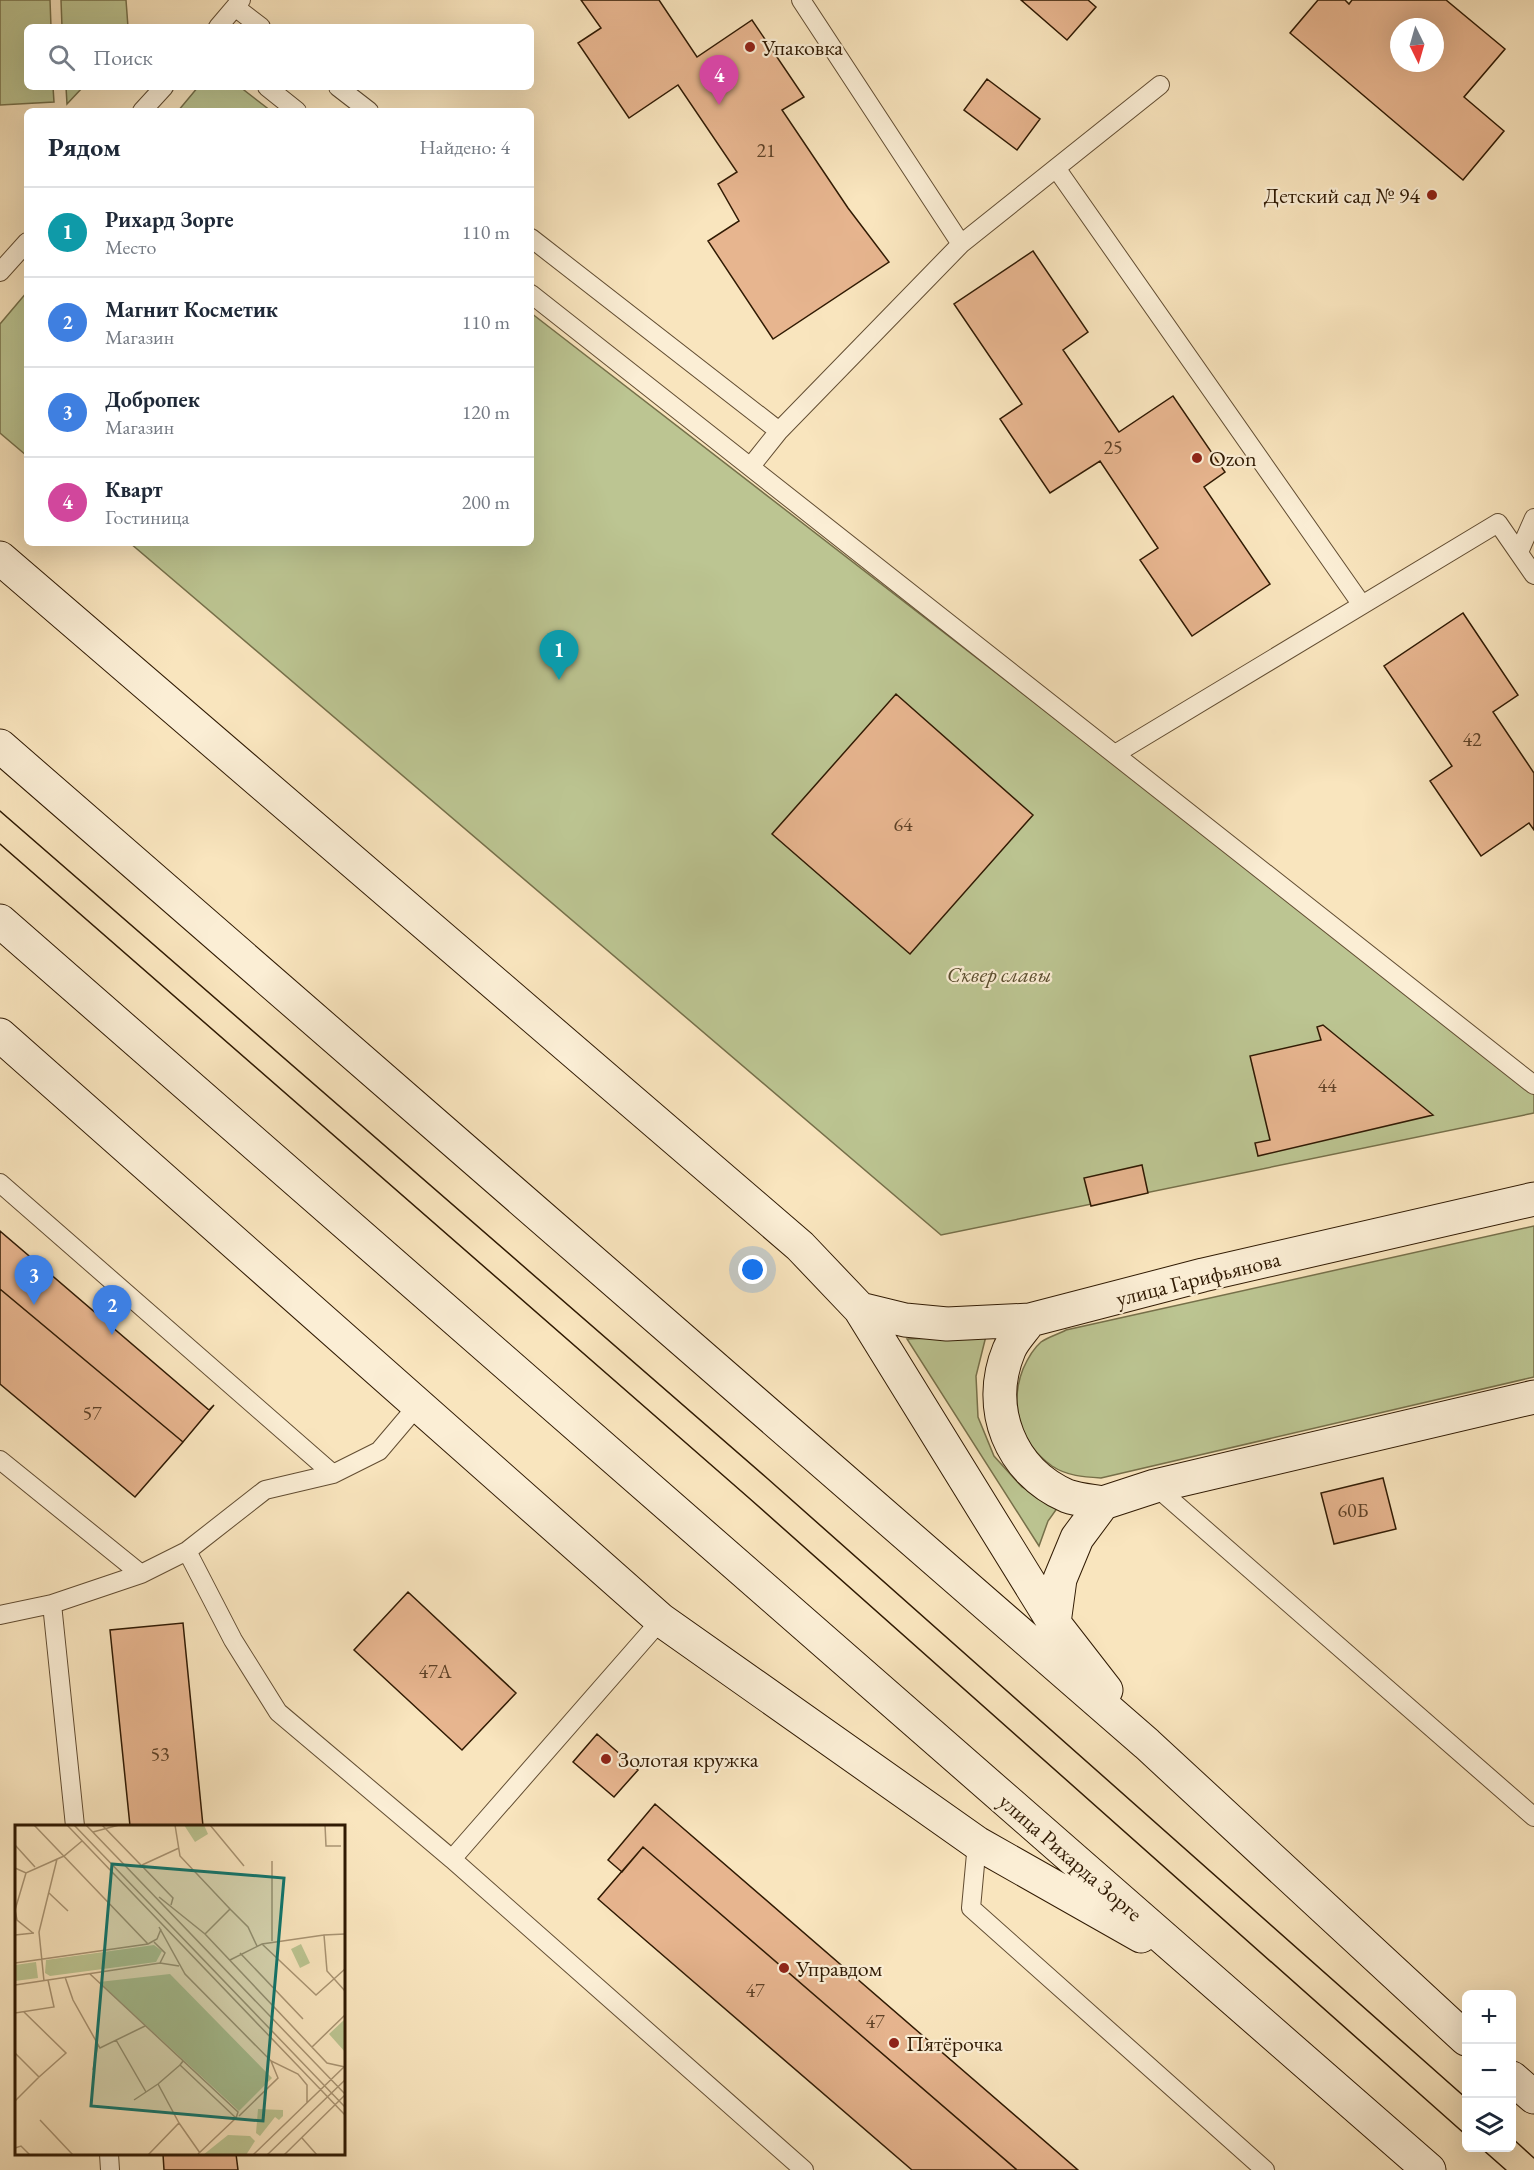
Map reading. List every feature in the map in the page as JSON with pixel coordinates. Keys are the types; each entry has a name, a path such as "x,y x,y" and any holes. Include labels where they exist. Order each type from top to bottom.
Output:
{"main road":[{"path":"0,558 800,1246 860,1309 1054,1623 1146,1744"},
{"path":"0,746 1146,1744 1462,2034"},
{"name":"улица Рихарда Зорге","path":"0,921 1429,2170"},
{"path":"0,1035 661,1620 977,1843 1203,1971"},
{"name":"улица Гарифьянова","path":"860,1309 905,1320 947,1323 1030,1320 1203,1275 1534,1199"},
{"path":"1030,1320 1009,1349 999,1383 1001,1419 1014,1452 1038,1479 1068,1496 1103,1503 1155,1486 1534,1397"},
{"path":"1054,1623 1060,1579 1077,1538 1103,1503"},
{"path":"1516,2081 1534,2097"}],"lane":[{"path":"801,0 962,244"},
{"path":"220,24 238,3 258,24"},
{"path":"751,466 779,431 962,244 1160,85"},
{"path":"145,108 161,90"},
{"path":"271,90 293,108"},
{"path":"342,90 365,108"},
{"path":"1056,168 1362,605"},
{"path":"534,240 779,431"},
{"path":"0,272 24,245"},
{"path":"534,296 1534,1085"},
{"path":"1519,552 1534,518"},
{"path":"1115,754 1498,523 1534,575"},
{"path":"0,1183 333,1474"},
{"path":"0,1615 52,1604 141,1574 187,1551 265,1490 333,1474 379,1451 418,1405"},
{"path":"0,1460 141,1574"},
{"path":"1155,1486 1534,1817"},
{"path":"187,1551 233,1640 279,1712 452,1859 804,2170"},
{"path":"52,1604 75,1825"},
{"path":"452,1859 661,1620"},
{"path":"977,1843 970,1908 1265,2170"},
{"path":"109,2155 110,2170"}],"green space":[{"path":"0,0 50,0 51,24 24,24 24,90 53,90 54,102 0,105"},
{"path":"61,0 126,0 128,24 62,24"},
{"path":"66,90 80,90 67,104"},
{"path":"196,90 244,90 267,108 180,108"},
{"path":"24,296 24,453 0,433 0,324"},
{"name":"Сквер славы","path":"534,315 1534,1089 1534,1113 941,1235 134,546 534,546"},
{"path":"1534,1226 1534,1377 1101,1478 1076,1475 1052,1466 1041,1457 1025,1435 1020,1422 1017,1396 1023,1369 1041,1342 1066,1330"},
{"path":"986,1336 976,1376 978,1417 994,1456 1022,1487 1058,1507 1048,1521 1039,1546 907,1339"}],"building":[{"path":"581,0 659,0 697,57 752,20 804,97 782,110 848,208 889,262 773,339 708,241 739,221 718,184 737,172 678,85 629,118 578,43 601,28"},
{"path":"1021,0 1088,0 1096,7 1067,40"},
{"path":"1318,0 1345,0 1349,4 1352,0 1446,0 1505,49 1464,97 1504,131 1463,180 1290,33"},
{"path":"987,79 1040,119 1017,150 964,110"},
{"path":"1033,251 1088,332 1063,350 1119,432 1173,396 1225,472 1204,487 1270,584 1192,636 1140,560 1158,548 1100,461 1050,493 1000,419 1022,404 954,304"},
{"path":"1463,613 1518,695 1493,712 1534,773 1534,830 1529,823 1481,856 1430,781 1452,766 1384,666"},
{"path":"896,694 1033,815 910,954 772,834"},
{"path":"1323,1025 1433,1115 1258,1156 1255,1143 1270,1140 1250,1056 1321,1040 1317,1027"},
{"path":"1142,1165 1148,1193 1091,1206 1084,1178"},
{"path":"0,1231 209,1410 214,1405 183,1442 0,1289"},
{"path":"0,1289 183,1442 135,1497 0,1384"},
{"path":"1383,1478 1396,1529 1334,1544 1321,1493"},
{"path":"408,1592 516,1693 462,1750 354,1650"},
{"path":"183,1623 203,1825 130,1825 110,1630"},
{"path":"597,1734 638,1770 614,1797 573,1762"},
{"path":"655,1804 1078,2170 1017,2170 643,1847 622,1872 608,1860"},
{"path":"643,1847 1017,2170 912,2170 644,1939 598,1899"},
{"path":"163,2155 236,2155 238,2170 164,2170"}],"tram line":[{"path":"0,811 768,1479 1462,2094"},
{"path":"0,844 749,1498 1462,2131"},
{"path":"1516,2142 1534,2158"},
{"path":"1486,2152 1506,2170"}],"place":[{"name":"Упаковка","path":"750,47"},
{"name":"Кварт","path":"719,105"},
{"name":"Детский сад № 94","path":"1432,195"},
{"name":"Ozon","path":"1197,458"},
{"name":"Рихард Зорге","path":"559,680"},
{"name":"Добропек","path":"34,1305"},
{"name":"Магнит Косметик","path":"112,1335"},
{"name":"Золотая кружка","path":"606,1759"},
{"name":"Управдом","path":"784,1968"},
{"name":"Пятёрочка","path":"894,2043"}]}
